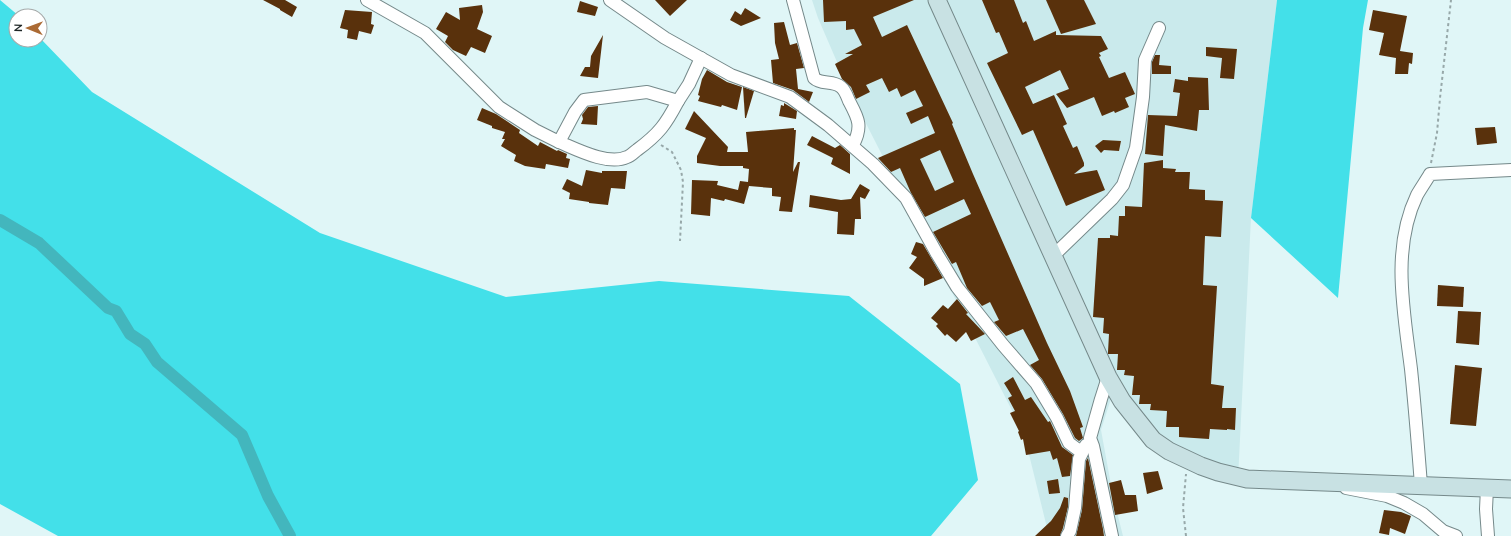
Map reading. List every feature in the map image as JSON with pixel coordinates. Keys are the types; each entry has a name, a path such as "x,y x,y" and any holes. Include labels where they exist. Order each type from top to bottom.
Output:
{"main road":[{"path":"937,0 1054,255 1108,377 1122,401 1153,440 1201,466 1248,479 1511,488"}],"street":[{"path":"367,0 425,33 499,107 535,130 582,152 601,158 615,159 627,157 652,139 666,122 689,84 701,58"},
{"path":"610,0 665,38 701,58 731,74 790,97 853,145 894,184 906,198 937,254 957,286 1003,345 1036,383 1057,418 1069,444 1082,450"},
{"path":"792,0 814,78 817,81 832,83 842,87 859,121 858,136 853,145"},
{"path":"1054,255 1112,199 1122,185 1136,148 1144,96 1143,79 1145,60 1159,28"},
{"path":"559,142 575,112 584,100 647,92 678,101"},
{"path":"1421,485 1411,371 1402,296 1402,253 1408,221 1417,195 1430,174 1511,170"},
{"path":"1067,536 1070,531 1075,508 1078,459 1090,438 1108,377"},
{"path":"1090,438 1094,446 1112,536"},
{"path":"1324,482 1359,492 1387,496 1424,514 1443,530 1456,536"},
{"path":"1486,488 1488,536"}],"path":[{"path":"1430,174 1438,133 1451,0"},
{"path":"652,139 672,152 681,170 683,182 680,241"},
{"path":"1186,536 1183,508 1187,459"}],"shaded area":[{"path":"0,0 10,8 8,8 8,48 48,48 48,46 92,92 320,233 506,297 659,281 849,296 960,384 978,480 931,536 58,536 0,504"},
{"path":"812,0 1277,0 1251,218 1238,479 1168,443 1115,386 1101,430 1113,496 1123,536 1049,536 1024,434 850,92 818,18"},
{"path":"1277,0 1368,0 1363,28 1338,298 1251,218"}],"building":[{"path":"263,0 285,0 297,7 292,17"},
{"path":"655,0 687,0 670,16"},
{"path":"823,0 914,0 873,17 882,37 907,25 953,123 952,124 973,174 1047,343 1070,391 1083,427 1080,428 1083,438 1079,441 1075,438 1063,414 1042,379 1030,365 1039,360 1023,329 1006,336 994,322 999,320 990,302 982,306 967,288 956,262 952,264 933,232 971,214 964,199 925,217 911,193 900,168 891,172 878,158 935,133 928,116 911,124 906,113 923,106 915,90 901,97 897,88 889,92 882,78 866,85 870,92 856,99 851,87 842,79 835,64 853,54 845,54 862,45 854,29 846,30 846,21 824,22","holes":["940,150 954,182 935,191 920,159"]},
{"path":"982,0 1014,0 1023,23 1026,21 1034,41 1056,31 1056,35 1101,36 1108,49 1099,53 1101,56 1099,57 1109,78 1125,72 1135,94 1125,98 1129,107 1115,113 1114,111 1102,116 1094,97 1067,108 1056,94 1069,89 1060,70 1025,87 1033,104 1054,95 1067,124 1063,126 1073,148 1077,146 1084,163 1084,166 1074,174 1097,170 1105,190 1066,206 1033,130 1022,135 987,63 1008,53 999,32 996,33"},
{"path":"1046,0 1084,0 1096,24 1061,34"},
{"path":"580,1 598,7 595,16 577,12"},
{"path":"482,5 483,12 477,29 492,36 485,53 471,47 466,56 453,50 445,42 448,36 436,29 446,12 460,20 459,8"},
{"path":"745,8 761,18 741,26 730,20 735,11 741,15"},
{"path":"345,10 372,12 371,24 374,25 371,34 359,31 357,40 347,38 348,30 340,28"},
{"path":"1373,10 1407,16 1400,51 1413,53 1412,64 1409,63 1408,74 1395,74 1396,58 1379,55 1384,33 1369,30"},
{"path":"784,22 790,45 797,43 804,68 796,69 798,89 813,92 809,102 793,90 773,83 771,60 779,59 775,43 774,23"},
{"path":"603,35 598,78 580,76 585,67 590,67 591,56"},
{"path":"1206,47 1237,49 1234,79 1220,78 1222,58 1206,56"},
{"path":"1155,55 1160,55 1159,65 1171,66 1171,74 1152,74 1152,62"},
{"path":"707,70 727,82 742,87 737,110 722,105 721,107 698,101 702,79"},
{"path":"1188,77 1208,78 1209,110 1199,110 1197,131 1165,125 1163,156 1145,154 1148,115 1177,116 1180,93 1173,92 1175,79 1188,81"},
{"path":"743,87 754,91 746,118 745,118"},
{"path":"784,103 797,111 796,119 779,116 781,105 784,106"},
{"path":"598,106 597,125 581,124 583,119 582,115 588,107"},
{"path":"482,108 496,114 520,130 519,133 538,146 540,142 557,151 558,150 567,154 566,158 570,159 568,168 546,164 545,169 525,166 514,161 516,155 501,146 505,139 502,139 505,132 492,128 492,126 477,120"},
{"path":"694,111 728,147 727,152 748,152 746,132 794,128 794,130 796,130 793,172 798,162 800,162 792,212 779,211 781,197 772,196 772,188 749,186 744,204 725,199 724,201 711,198 710,216 691,214 692,180 718,181 717,185 738,190 740,181 748,182 749,169 743,168 743,166 720,166 697,163 697,156 706,138 685,129"},
{"path":"1495,127 1497,143 1477,145 1475,128"},
{"path":"812,136 835,148 840,145 850,154 850,174 831,164 833,158 807,145"},
{"path":"1103,140 1121,141 1119,151 1104,150 1101,153 1095,146"},
{"path":"1163,160 1163,168 1176,169 1175,172 1190,172 1189,189 1205,190 1205,200 1223,201 1221,237 1205,236 1203,285 1217,286 1211,384 1224,386 1222,408 1236,408 1235,430 1210,429 1209,439 1179,437 1179,427 1166,427 1167,411 1150,410 1151,404 1139,404 1140,395 1132,395 1134,376 1124,375 1125,370 1117,370 1118,354 1108,354 1109,334 1103,333 1104,318 1093,317 1098,238 1110,238 1110,235 1118,236 1119,216 1125,216 1125,206 1142,207 1144,163"},
{"path":"586,170 602,173 602,171 627,171 625,189 611,188 608,205 569,199 570,193 562,189 567,179 582,186"},
{"path":"860,184 870,190 865,199 860,197 861,219 855,219 854,235 837,234 838,212 809,207 810,195 841,200 851,199"},
{"path":"916,242 923,244 943,278 924,286 924,279 909,268 917,257 911,254"},
{"path":"1438,285 1464,287 1463,307 1437,306"},
{"path":"957,299 968,313 966,314 985,334 971,341 966,332 956,342 947,334 945,336 936,326 938,324 931,318 943,305 948,309"},
{"path":"1458,311 1481,312 1479,345 1456,343"},
{"path":"1455,365 1482,368 1476,426 1450,424"},
{"path":"1013,377 1025,400 1031,397 1048,422 1050,421 1062,447 1073,455 1070,476 1062,477 1057,458 1053,460 1050,451 1026,455 1023,439 1021,440 1019,431 1010,413 1015,411 1008,398 1012,396 1004,383"},
{"path":"1088,458 1104,536 1076,536 1082,510 1086,461"},
{"path":"1158,471 1163,489 1147,494 1143,473"},
{"path":"1058,479 1060,493 1049,494 1047,481"},
{"path":"1121,480 1125,495 1136,495 1138,511 1115,515 1109,483"},
{"path":"1064,497 1068,498 1068,507 1060,536 1035,536 1051,521 1060,508"},
{"path":"1384,510 1401,512 1411,516 1405,534 1390,528 1389,535 1379,533"}],"waterway":[{"path":"0,220 39,243 108,308 116,311 130,334 145,344 157,362 242,435 268,496 290,536"}]}
